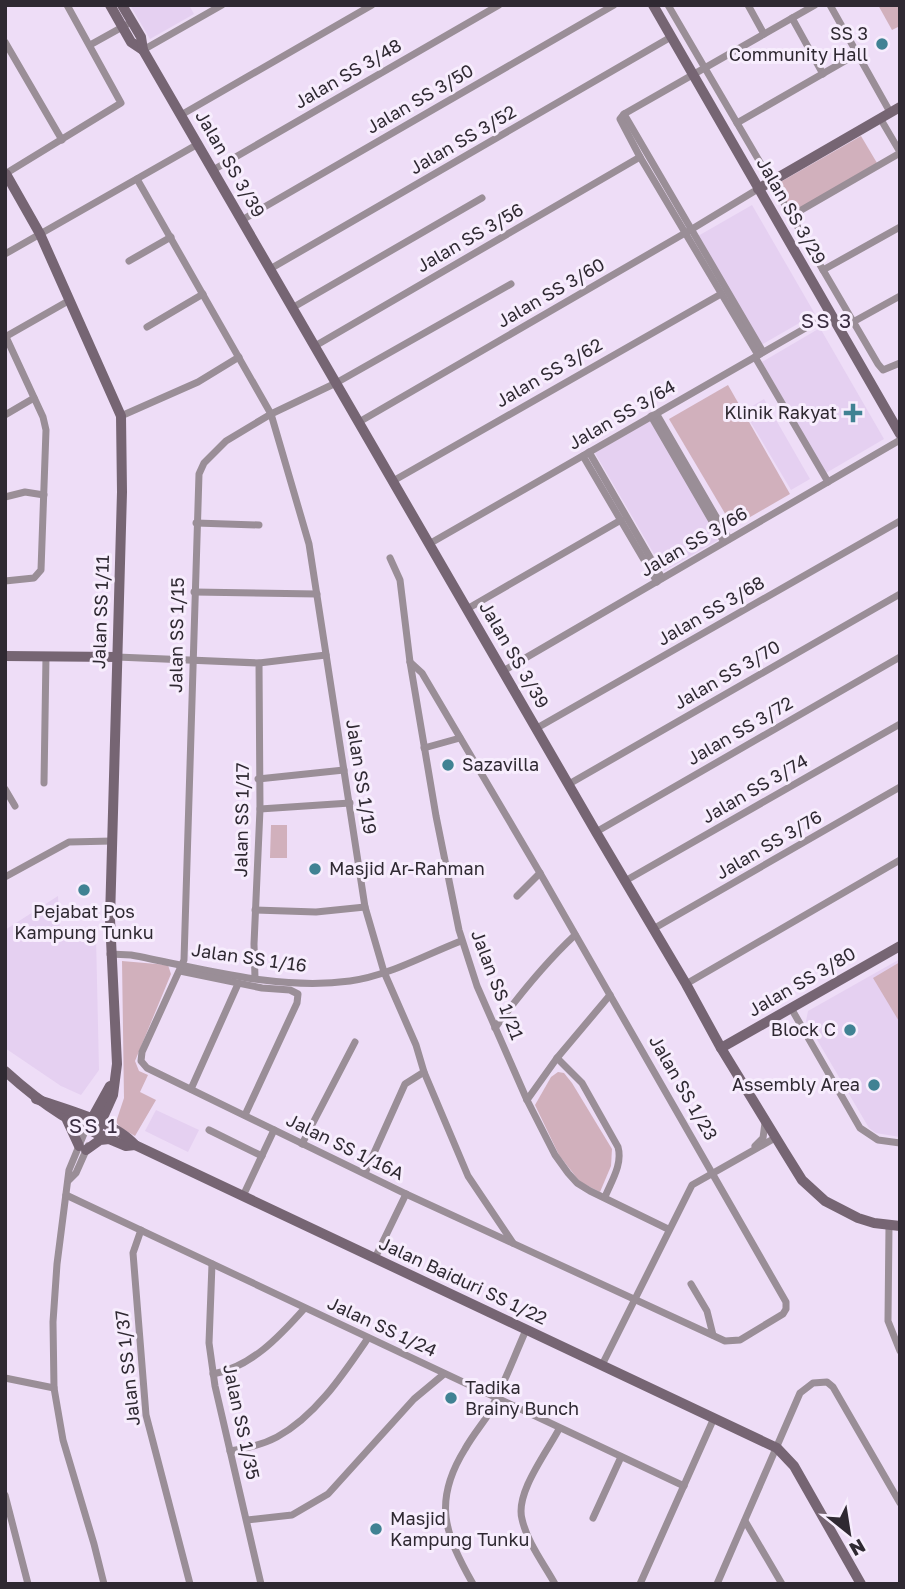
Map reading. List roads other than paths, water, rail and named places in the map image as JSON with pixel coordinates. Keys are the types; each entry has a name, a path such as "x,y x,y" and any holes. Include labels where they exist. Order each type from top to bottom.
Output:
{"street":[{"path":"6,174 121,103 67,5"},
{"path":"110,5 127,24"},
{"path":"122,5 127,24"},
{"path":"143,50 222,5"},
{"path":"181,115 372,5"},
{"name":"Jalan SS 3/48","path":"213,170 499,5"},
{"name":"Jalan SS 3/50","path":"242,220 614,5"},
{"name":"Jalan SS 3/29","path":"653,5 900,434"},
{"path":"668,5 878,364 883,370 900,363"},
{"path":"748,5 764,34"},
{"path":"759,355 721,294 689,231 621,123 624,114 814,5"},
{"path":"791,216 900,153 890,112 830,5"},
{"path":"792,18 823,74"},
{"path":"89,45 127,24"},
{"name":"Jalan SS 3/39","path":"127,24 131,42 143,50 775,1138 802,1180 825,1201 858,1218 894,1226"},
{"name":"Jalan SS 3/52","path":"270,270 671,37"},
{"path":"5,42 62,140"},
{"path":"737,123 857,54"},
{"path":"758,188 890,112"},
{"path":"624,114 828,482"},
{"path":"5,254 198,144"},
{"name":"Jalan SS 3/56","path":"315,346 640,157"},
{"name":"Jalan SS 1/11","path":"6,174 40,233 121,416 110,954 117,1053 116,1077 93,1126"},
{"name":"Jalan SS 1/19","path":"137,179 271,414 309,544 365,907 384,972 468,1176 514,1244"},
{"name":"Jalan SS 3/60","path":"359,422 689,231 758,188"},
{"path":"292,307 482,198"},
{"path":"823,270 900,227"},
{"path":"129,261 171,237"},
{"name":"Jalan SS 1/15","path":"181,968 197,487 204,463 226,441 271,414 336,383 511,284"},
{"path":"147,327 204,294"},
{"name":"Jalan SS 3/62","path":"393,481 721,294"},
{"path":"853,322 900,296"},
{"path":"5,581 30,580 41,570 46,430 43,417 6,337 70,300"},
{"name":"Jalan SS 3/64","path":"429,544 830,314"},
{"path":"121,416 198,382 239,357"},
{"path":"5,415 34,398"},
{"path":"654,415 727,541"},
{"name":"Jalan SS 3/66","path":"503,671 900,440"},
{"path":"586,454 621,520 659,580"},
{"path":"586,454 659,580"},
{"path":"5,497 25,492 44,495"},
{"path":"467,609 621,520"},
{"name":"Jalan SS 3/68","path":"537,729 900,521"},
{"path":"196,523 260,525"},
{"name":"Jalan SS 1/21","path":"390,558 400,580 424,748 461,942 477,986 527,1100 555,1155 568,1173 577,1183 668,1229"},
{"path":"194,592 317,594"},
{"name":"Jalan SS 3/70","path":"569,784 900,594"},
{"path":"5,656 259,663 326,655"},
{"path":"44,783 46,656"},
{"name":"Jalan SS 3/72","path":"596,832 899,657"},
{"name":"Jalan SS 1/23","path":"410,662 422,673 540,873 786,1302 786,1309 783,1314 740,1340 726,1342 634,1300"},
{"name":"Jalan SS 1/17","path":"255,978 260,809 259,663"},
{"name":"Jalan SS 3/74","path":"625,881 900,724"},
{"path":"424,748 460,738"},
{"path":"258,779 344,770"},
{"name":"Jalan SS 3/76","path":"653,929 900,787"},
{"path":"5,789 15,806"},
{"path":"260,809 350,803"},
{"path":"5,877 69,842 113,841"},
{"path":"686,984 900,860"},
{"path":"517,896 540,873"},
{"path":"255,910 316,912 365,907"},
{"path":"495,1028 534,976 575,935"},
{"name":"Jalan SS 1/16","path":"181,968 307,983 350,981 384,972 461,942"},
{"name":"Jalan SS 3/80","path":"721,1048 900,946"},
{"name":"Jalan SS 1/16","path":"110,954 131,955 238,984 290,990 298,994 297,1003 245,1115"},
{"name":"Jalan SS 1/16A","path":"181,968 142,1052 141,1061 148,1068 406,1194 634,1300"},
{"path":"191,1089 238,984"},
{"path":"527,1100 557,1058 610,995"},
{"path":"792,1008 860,1128 878,1140 900,1143"},
{"path":"302,1144 355,1042"},
{"path":"557,1058 582,1083 618,1147 618,1163 605,1197"},
{"name":"Jalan Baiduri SS 1/22","path":"5,1071 36,1099 112,1135 126,1146 135,1145 777,1448"},
{"path":"365,1173 405,1084 424,1072"},
{"path":"107,1099 112,1135 83,1148 70,1116 107,1099"},
{"path":"746,1153 763,1138 765,1122"},
{"path":"93,1126 76,1172 69,1180 66,1195 53,1322 54,1388 63,1440 104,1584"},
{"path":"209,1130 262,1156"},
{"path":"243,1196 274,1130"},
{"path":"601,1365 692,1185 775,1138"},
{"path":"375,1258 406,1194"},
{"name":"Jalan SS 1/24","path":"66,1195 684,1486"},
{"path":"894,1226 888,1321 900,1351"},
{"name":"Jalan SS 1/37","path":"141,1230 133,1253 146,1415 190,1584"},
{"name":"Jalan SS 1/35","path":"212,1264 209,1343 213,1374 261,1584"},
{"path":"691,1284 707,1311 713,1335"},
{"path":"213,1374 233,1370 246,1362 290,1325 304,1309"},
{"path":"473,1584 450,1540 445,1511 449,1480 496,1397 526,1330"},
{"path":"230,1451 258,1445 278,1436 298,1422 325,1396 368,1338"},
{"path":"247,1520 292,1515 328,1494 414,1399 444,1374"},
{"path":"5,1378 54,1388"},
{"path":"718,1584 800,1393 813,1383 827,1382 833,1387 900,1503"},
{"path":"640,1584 714,1418"},
{"path":"555,1584 528,1535 521,1510 528,1480 559,1429"},
{"path":"777,1448 794,1466 861,1584"},
{"path":"593,1518 621,1457"},
{"path":"5,1495 28,1584"},
{"path":"745,1521 782,1584"}],"place":[{"name":"SS 3 Community Hall","path":"882,44"},
{"name":"Klinik Rakyat","path":"853,413"},
{"name":"Sazavilla","path":"448,765"},
{"name":"Masjid Ar-Rahman","path":"315,869"},
{"name":"Pejabat Pos Kampung Tunku","path":"84,890"},
{"name":"Block C","path":"850,1030"},
{"name":"Assembly Area","path":"874,1085"},
{"name":"Tadika Brainy Bunch","path":"451,1398"},
{"name":"Masjid Kampung Tunku","path":"376,1529"}],"district":[{"name":"SS 3","path":"827,321"},
{"name":"SS 1","path":"94,1126"}]}
